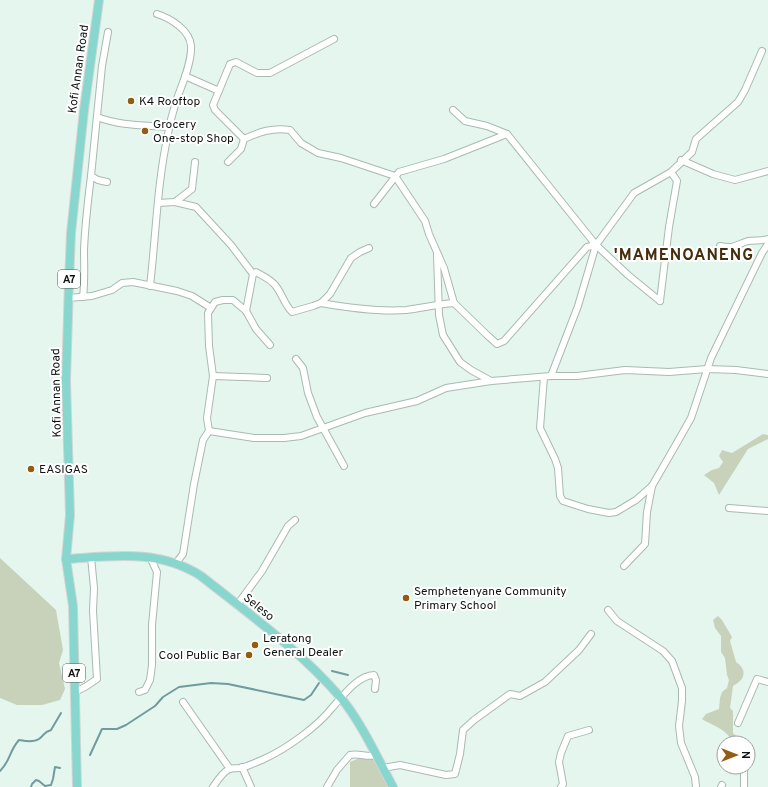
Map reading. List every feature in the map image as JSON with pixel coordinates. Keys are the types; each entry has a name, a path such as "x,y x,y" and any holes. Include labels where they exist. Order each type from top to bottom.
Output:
{"main road":[{"name":"Kofi Annan Road","path":"77,787 73,606 66,559 70,515 66,381 68,298 71,234 99,0"},
{"name":"Seleso","path":"66,559 134,556 150,557 188,567 201,576 237,604 310,666 341,698 376,755 393,787"}],"street":[{"path":"150,286 160,178 169,128 176,101 185,76 191,45 187,34 168,18 157,14"},
{"path":"83,297 85,282 84,251 87,205 92,176 96,117 100,95 102,66 108,32"},
{"path":"244,139 215,110 213,105 230,64 236,62 257,73 270,74 334,39"},
{"path":"551,376 578,306 596,245 634,193 670,172 681,160 692,152 696,139 738,102 746,90 762,51"},
{"path":"91,63 102,66"},
{"path":"185,76 218,91"},
{"path":"453,110 465,121 487,126 507,134 596,245 628,275 660,301 669,227 677,181 670,172"},
{"path":"96,117 110,122 169,128"},
{"path":"228,162 241,149 244,139 258,132 279,128 290,130 301,143 318,153 341,158 396,176 425,220 429,234 444,268 454,303 497,344 504,341 587,247 596,245"},
{"path":"374,204 399,172 444,160 507,134"},
{"path":"681,160 713,174 735,180 768,171"},
{"path":"175,202 192,189 196,162"},
{"path":"92,176 98,180 107,182"},
{"path":"158,203 175,202 196,207 231,245 253,274 246,311"},
{"path":"720,246 731,248 749,241 768,239"},
{"path":"624,566 645,544 647,512 652,486 691,418 707,369 762,253 768,244"},
{"path":"253,274 256,272 271,281 276,286 283,300 292,312 321,303 330,294 351,258 369,248"},
{"path":"436,248 438,262 438,304 443,335 460,362 491,381"},
{"path":"68,298 92,296 112,290 122,283 134,282 177,291 192,296 211,308"},
{"path":"176,563 183,554 194,484 203,440 209,432 207,418 213,376 209,346 208,312 215,302 233,300 246,311 256,329 270,345"},
{"path":"321,303 370,311 406,310 438,304 454,303"},
{"path":"296,359 303,368 308,393 323,429 344,466"},
{"path":"209,432 254,438 284,438 301,436 365,412 417,401 446,388 491,381 551,376 577,376 625,370 669,372 707,369 736,370 768,374"},
{"path":"213,376 266,378"},
{"path":"544,377 540,428 555,458 558,468 560,496 563,501 609,514 616,512 636,500 652,486"},
{"path":"729,508 768,511"},
{"path":"237,604 262,571 288,526 295,520"},
{"path":"139,692 145,690 150,680 152,665 152,625 157,572 150,557"},
{"path":"74,692 97,680 93,611 94,588 91,558"},
{"path":"608,610 617,621 663,651 672,661 682,688 679,726 681,743 695,778 696,787"},
{"path":"383,768 400,765 446,775 455,774 460,754 463,730 474,720 510,694 520,696 545,682 579,650 591,634"},
{"path":"213,787 220,777 230,769 264,760 283,749 327,715 357,682 369,675 374,675 376,677 375,689"},
{"path":"738,723 757,679 768,682"},
{"path":"183,702 230,769"},
{"path":"561,787 563,784 559,762 568,736 589,730"},
{"path":"327,787 336,770 350,755 376,755"},
{"path":"242,767 251,787"},
{"path":"744,775 744,787"}],"green space":[{"path":"763,434 768,435 768,439 748,449 719,495 714,483 704,475 719,468 723,462 719,456 722,450 732,453"},
{"path":"0,558 56,610 63,650 59,663 65,689 60,700 42,705 17,705 0,698"},
{"path":"718,616 732,637 730,641 736,662 742,668 744,675 737,684 733,686 730,708 733,711 733,733 735,735 727,735 717,727 702,719 706,714 719,709 722,692 727,688 729,680 725,658 721,652 721,636 715,628 713,620"},
{"path":"362,757 374,759 389,787 350,787 350,762"}],"waterway":[{"path":"332,671 348,675"},
{"path":"90,755 102,729 117,729 126,725 155,706 163,697 179,687 211,683 228,684 304,700 311,695 319,683"},
{"path":"0,771 4,767 13,748 19,740 32,741 39,739 51,730 61,713"},
{"path":"31,787 36,780 45,786 51,785 55,767 60,768"}],"place":[{"name":"K4 Rooftop","path":"131,101"},
{"name":"Grocery One-stop Shop","path":"145,131"},
{"name":"EASIGAS","path":"31,469"},
{"name":"Semphetenyane Community Primary School","path":"406,598"},
{"name":"Leratong General Dealer","path":"255,645"},
{"name":"Cool Public Bar","path":"249,655"}],"district":[{"name":"'MAMENOANENG","path":"684,254"}]}
